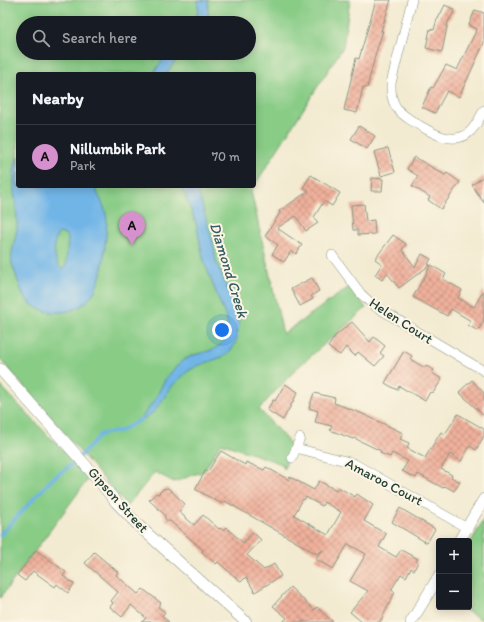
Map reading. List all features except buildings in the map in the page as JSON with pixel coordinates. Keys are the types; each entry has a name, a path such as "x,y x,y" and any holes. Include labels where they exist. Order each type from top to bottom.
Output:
{"street":[{"path":"412,0 391,83 390,92 392,100 399,112 436,134 447,138 454,138 466,134 477,123 484,110"},
{"name":"Helen Court","path":"332,254 361,294 373,305 484,371"},
{"name":"Gipson Street","path":"0,369 42,415 116,502 140,527 246,622"},
{"path":"292,458 300,438"},
{"name":"Amaroo Court","path":"296,448 353,463 467,528"},
{"path":"461,538 484,499"},
{"path":"411,622 436,581"}],"green space":[{"path":"0,0 350,0 343,47 256,183 256,72 16,72 16,188 253,188 251,191 283,334 349,287 366,308 297,368 259,409 292,446 284,469 282,464 221,443 204,471 174,482 155,472 127,506 0,359"},
{"path":"0,385 89,478 0,598"},
{"path":"484,519 484,621 465,610 472,610 472,540"}],"water":[{"path":"198,0 208,0 208,16 197,16"},
{"path":"162,60 176,60 167,72 154,72"},
{"path":"16,162 16,188 95,188 102,203 107,221 102,271 96,289 91,297 78,308 70,311 52,312 36,307 28,302 23,295 12,264 12,250 17,228 14,174","holes":["59,233 66,235 68,238 66,265 63,269 57,263 55,258 55,241"]},
{"path":"180,188 196,188 198,191 213,243 216,261 236,310 239,322 237,339 232,349 225,356 197,366 188,371 173,385 154,412 139,422 155,399 166,378 176,367 185,359 212,350 222,344 226,334 228,323 204,262 196,223 185,195"}],"waterway":[{"name":"Diamond Creek","path":"0,535 53,478 75,462 101,434 120,431 142,419"}],"place":[{"name":"Nillumbik Park","path":"132,245"}]}
